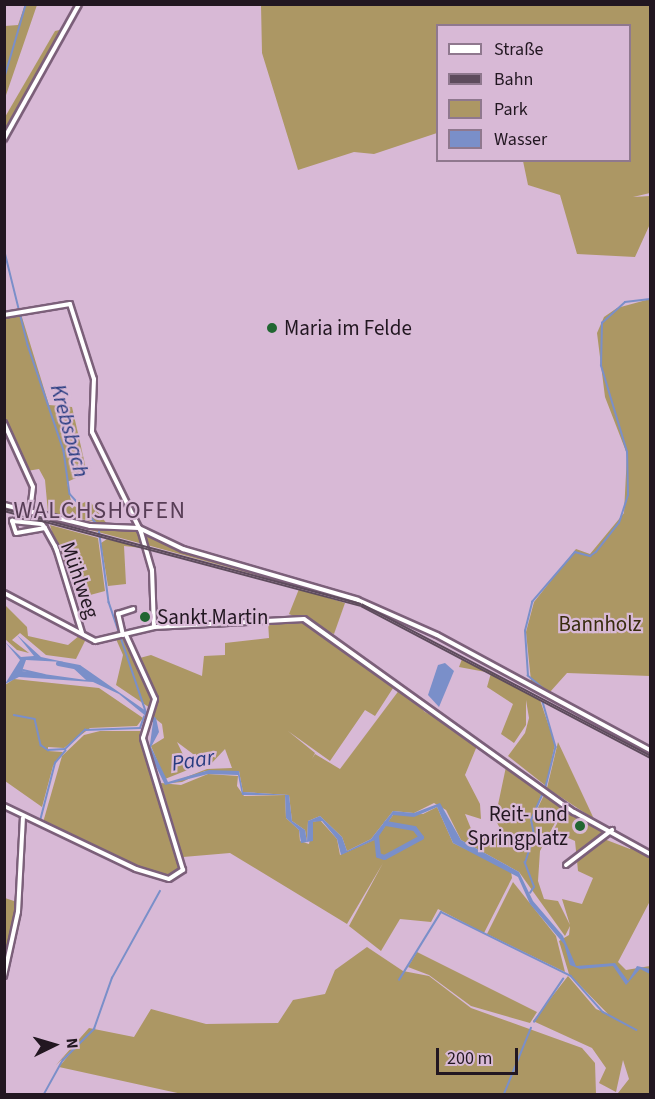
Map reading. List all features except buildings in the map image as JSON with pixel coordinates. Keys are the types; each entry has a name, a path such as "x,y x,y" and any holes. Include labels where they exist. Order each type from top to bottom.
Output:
{"street":[{"path":"4,139 79,4"},
{"path":"4,315 70,304 94,379 92,432 139,528 154,576 156,626"},
{"path":"4,423 33,487 30,511"},
{"path":"4,505 95,526 139,528 183,549 307,582 380,609 651,750"},
{"name":"Mühlweg","path":"18,518 45,528 16,533 12,521 18,518"},
{"name":"Mühlweg","path":"45,528 82,634 96,641 156,626 304,619 387,675 428,712 479,741 574,812 612,830 651,854"},
{"path":"4,593 82,634"},
{"name":"Mühlweg","path":"122,635 118,614 133,609"},
{"path":"4,806 23,818 136,869 169,879 181,873 183,858 144,743 147,721 153,712 155,699 122,635"},
{"path":"4,976 18,912 23,818"},
{"path":"567,865 612,830"}],"green space":[{"path":"25,4 37,5 5,98 5,26 18,25"},
{"path":"261,5 650,5 650,193 633,197 650,196 650,224 635,257 577,254 560,195 528,185 523,162 631,162 631,24 436,24 436,133 374,154 354,152 298,170 262,53"},
{"path":"64,29 5,134 5,117 55,31"},
{"name":"Bannholz","path":"650,299 650,676 567,673 550,692 531,681 526,632 534,602 576,549 590,554 624,513 627,454 605,397 597,333 604,317 617,308"},
{"path":"21,314 49,405 72,407 87,473 67,482 71,501 75,507 89,500 107,524 48,513 45,480 39,469 27,471 10,432 5,416 4,317"},
{"path":"4,507 96,529 137,530 143,544"},
{"path":"50,525 98,538 105,591 79,598 72,578 66,580"},
{"path":"144,532 183,551 306,584 361,604 147,545"},
{"path":"107,539 142,548 124,546 126,584 108,586 101,543"},
{"path":"299,589 345,603 334,634 289,614"},
{"path":"4,604 27,627 28,636 68,645 80,635 86,639 76,659 46,655 20,633 12,640 29,653 17,650 5,639"},
{"path":"268,621 308,623 395,685 375,716 365,710 330,761 288,731 315,753 312,759 315,754 340,769 400,689 425,712 479,741 465,775 480,804 481,819 465,814 474,836 494,839 502,832 495,819 507,762 543,790 530,824 546,791 564,806 540,851 538,881 544,899 558,901 570,925 562,899 582,904 593,878 578,871 575,841 553,831 566,807 610,829 589,850 604,839 630,849 634,842 650,856 650,901 618,962 626,970 650,966 650,1094 618,1093 629,1079 623,1060 616,1092 599,1083 606,1068 592,1048 533,1021 568,976 596,1009 608,1014 569,974 559,941 569,935 570,926 565,936 519,872 461,840 446,810 434,803 414,813 393,811 371,839 347,851 342,837 320,816 308,821 307,842 305,830 292,821 289,795 243,792 239,771 205,771 182,782 171,783 207,769 232,768 225,749 209,766 177,742 190,769 165,779 151,746 164,738 162,724 152,716 158,700 136,659 151,655 202,676 204,656 225,655 225,643 269,638"},
{"path":"123,637 154,700 153,710 116,685 123,655 116,639"},
{"path":"462,659 492,673 540,700 555,744 546,786 508,756 525,733 529,718 526,700 526,725 514,743 501,734 513,704 487,687 491,673 459,667"},
{"path":"14,679 99,688 143,718 137,726 90,728 64,748 48,747 48,751 63,752 53,766 42,807 5,781 5,685"},
{"path":"100,731 140,731 182,865 175,876 141,869 42,826 62,756 84,735"},
{"path":"558,742 594,819 547,788"},
{"path":"208,774 238,776 237,786 244,796 285,795 286,818 299,830 300,841 309,844 313,822 320,820 337,839 340,855 376,839 393,815 423,814 437,807 453,843 511,871 512,878 484,933 438,909 431,922 400,919 381,951 349,926 383,863 347,924 230,853 183,857 161,783 181,785"},
{"path":"513,882 556,936 565,972 487,934"},
{"path":"5,898 17,902 5,970"},
{"path":"367,947 403,971 429,976 471,1008 582,1048 595,1063 596,1094 182,1094 59,1067 77,1045 56,1065 89,1028 134,1037 151,1009 206,1024 278,1023 293,1000 325,994 335,970"},
{"path":"417,952 537,1012 530,1023 471,1006 429,975 408,967"}],"water":[{"path":"17,635 41,657 64,662 26,660 22,671 86,680 72,667 80,665 156,718 159,732 151,747 168,782 209,770 239,771 243,792 289,795 292,821 305,830 307,842 301,843 299,830 286,818 285,795 242,795 238,775 208,774 165,785 149,752 153,722 119,694 93,682 19,677 5,684 20,660 5,642 21,657 34,656"},
{"path":"445,663 454,671 439,707 428,695 438,665"},
{"path":"440,803 461,840 519,872 533,901 563,936 576,966 615,963 628,981 637,966 650,969 650,974 640,969 626,985 613,966 580,969 570,965 564,944 530,904 518,877 453,843 437,807 414,817 393,815 377,839 341,855 337,839 322,821 313,822 313,841 307,842 308,821 320,816 342,837 347,851 371,839 393,811 414,813"}],"waterway":[{"name":"Krebsbach","path":"4,79 26,4"},
{"name":"Krebsbach","path":"4,248 28,345 64,451 70,494 97,524"},
{"path":"547,692 528,676 525,631 532,602 575,552 590,556 596,552 619,523 628,495 627,452 601,366 602,323 625,302 650,299"},
{"name":"Krebsbach","path":"99,528 109,602 147,714"},
{"name":"Paar","path":"58,663 78,667"},
{"name":"Paar","path":"23,670 44,675"},
{"path":"543,702 556,747 546,787"},
{"path":"14,715 35,719 41,745 48,750 65,749 85,730 140,728 144,717"},
{"path":"39,825 55,763 65,751"},
{"path":"530,893 534,887 525,863 534,835 531,820 543,793"},
{"name":"Paar","path":"376,836 378,855 384,857 421,837 414,828 385,823"},
{"path":"44,1094 63,1060 94,1029 112,978 160,891"},
{"path":"399,980 441,912 571,976 603,1012 637,1030"},
{"path":"534,1022 563,979"},
{"path":"504,1094 531,1028"}],"railway":[{"path":"4,510 361,605 650,757"}],"place":[{"name":"Maria im Felde","path":"272,328"},
{"name":"Sankt Martin","path":"145,617"},
{"name":"Reit- und Springplatz","path":"580,826"}],"district":[{"name":"WALCHSHOFEN","path":"100,511"}]}
